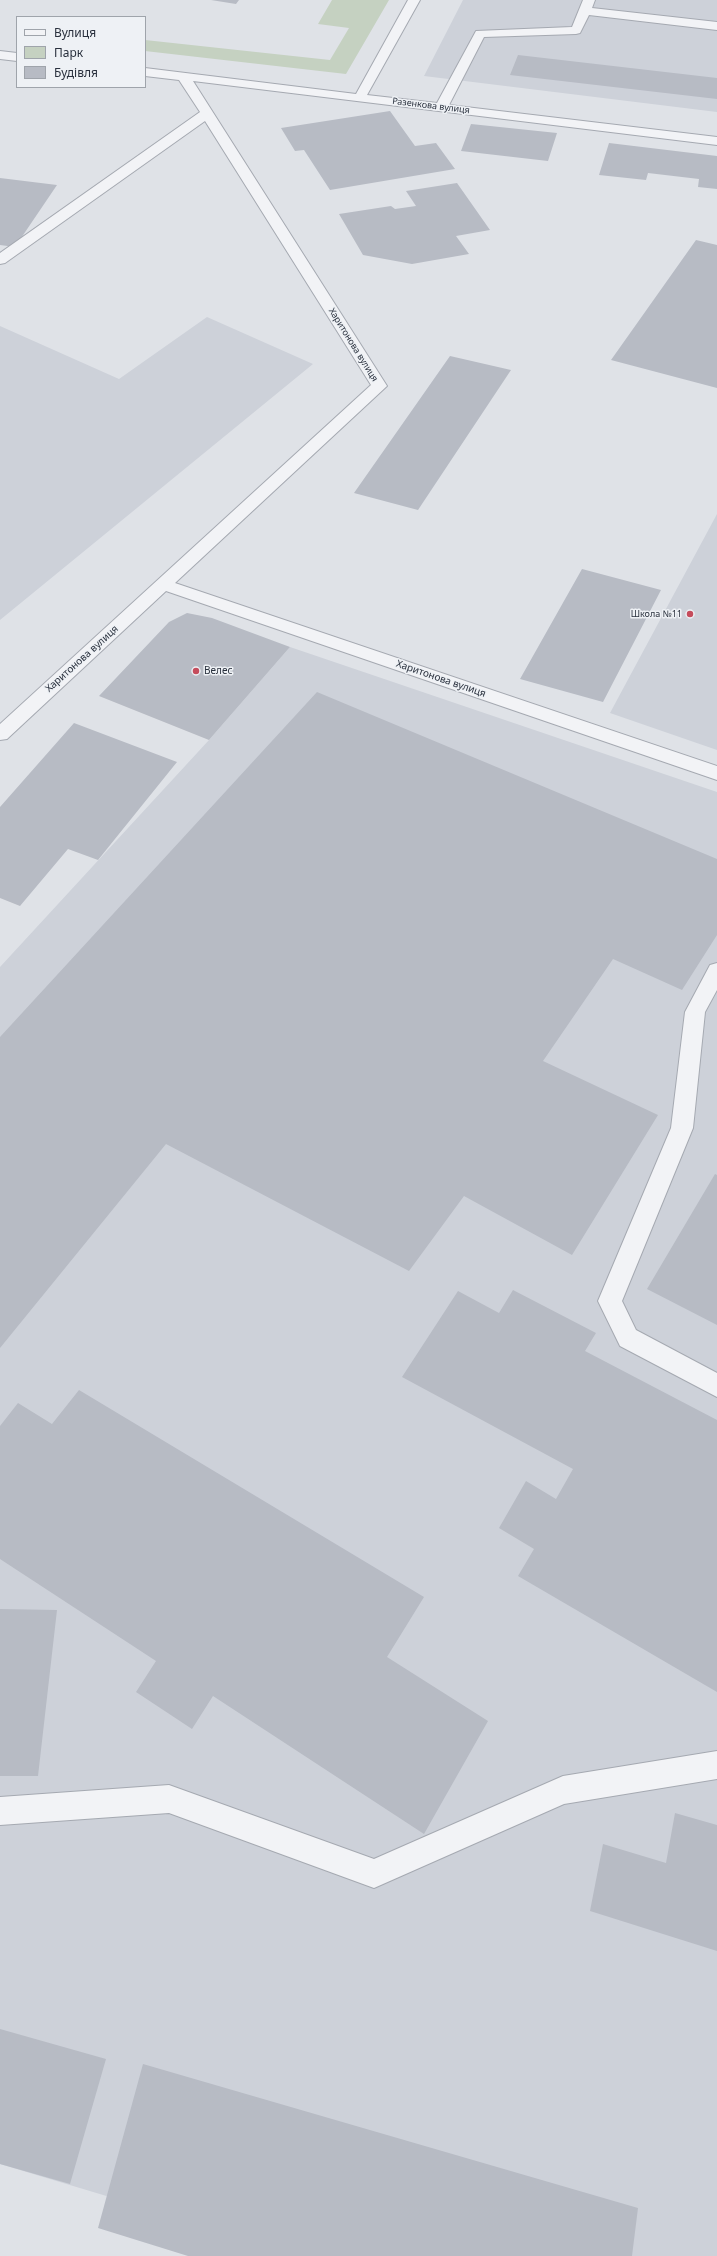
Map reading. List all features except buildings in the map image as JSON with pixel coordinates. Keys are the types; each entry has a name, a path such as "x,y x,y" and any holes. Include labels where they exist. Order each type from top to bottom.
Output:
{"street":[{"path":"360,97 414,0"},
{"path":"441,107 480,34 576,30 587,5 717,26"},
{"path":"0,55 16,57"},
{"name":"Разенкова вулиця","path":"146,72 717,141"},
{"name":"Харитонова вулиця","path":"0,734 379,386 183,76"},
{"path":"0,260 207,113"},
{"name":"Харитонова вулиця","path":"164,585 717,773"},
{"path":"717,971 694,1012 682,1128 610,1301 628,1338 717,1386"},
{"path":"0,1812 170,1799 374,1874 563,1790 717,1765"}],"shaded area":[{"path":"463,0 717,0 717,112 424,76"},
{"path":"207,317 313,364 0,620 0,326 119,379"},
{"name":"Школа №11","path":"717,514 717,750 610,713"},
{"path":"290,647 717,792 717,2256 306,2256 0,2164 0,967 209,740"}],"green space":[{"path":"332,0 389,0 346,74 146,51 146,40 330,60 349,28 318,24"}],"place":[{"name":"Школа №11","path":"690,614"},
{"name":"Велес","path":"196,671"}]}
